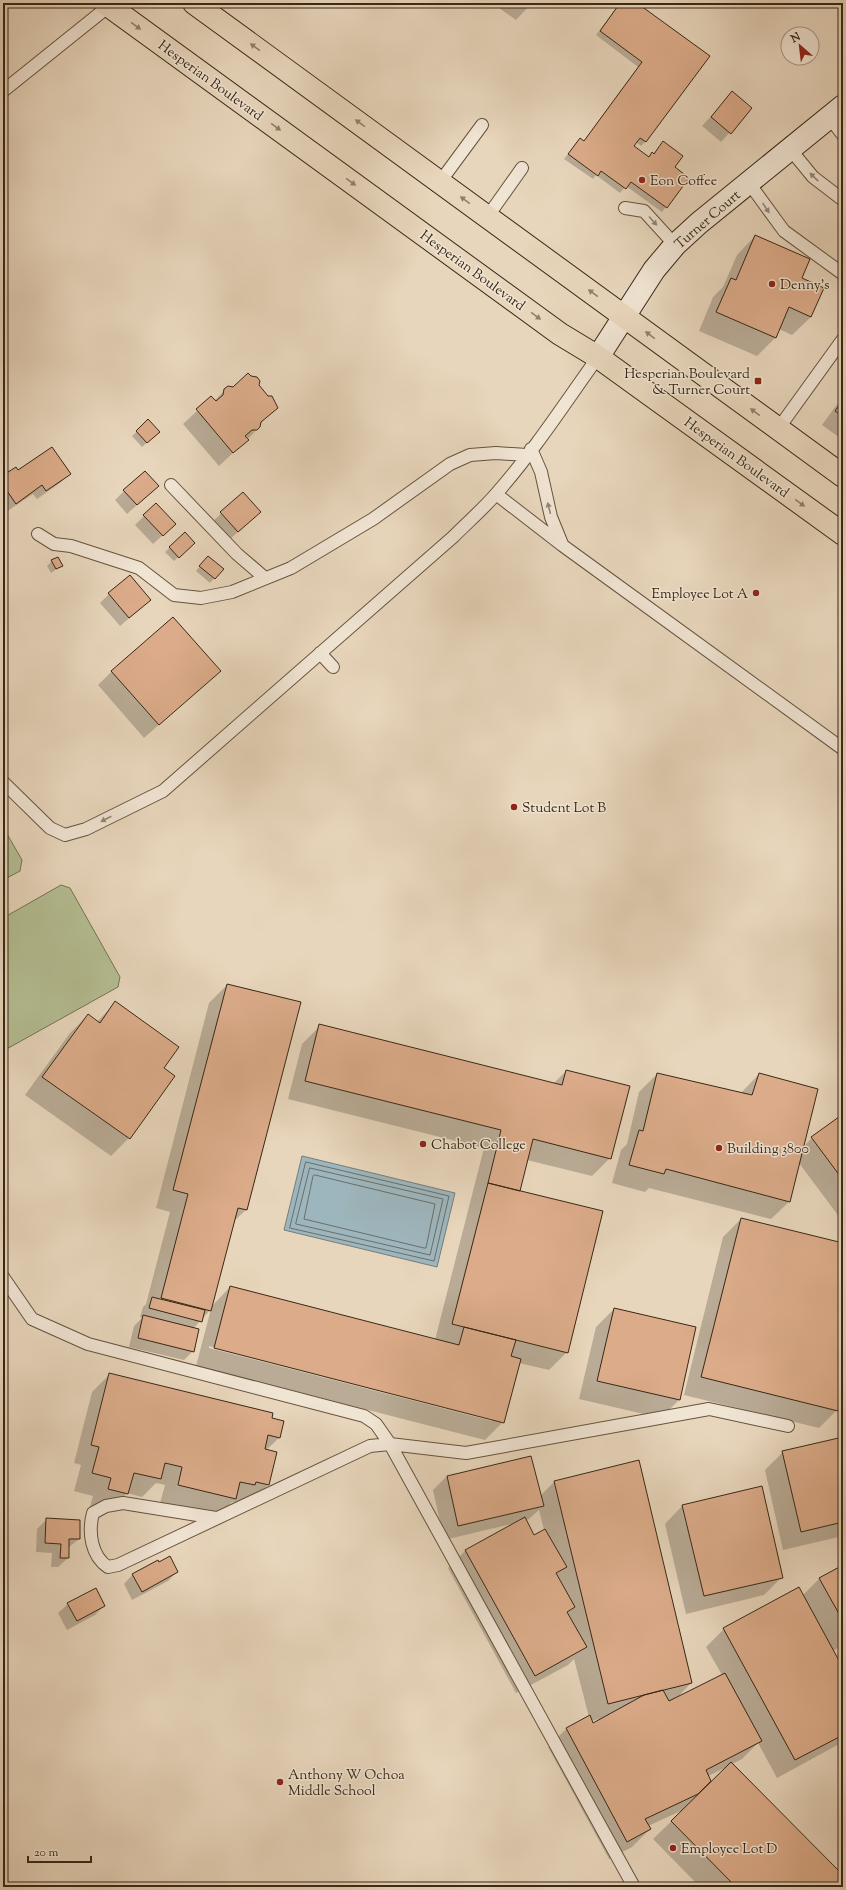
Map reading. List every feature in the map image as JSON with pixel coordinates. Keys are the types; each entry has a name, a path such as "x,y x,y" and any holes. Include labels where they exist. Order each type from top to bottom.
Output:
{"main road":[{"name":"Hesperian Boulevard","path":"107,4 560,334 598,357 843,534"},
{"path":"196,4 843,476"}],"street":[{"name":"Turner Court","path":"598,357 654,270 675,245 699,223 836,112"}],"lane":[{"path":"3,91 107,4"},
{"path":"836,112 843,135"},
{"path":"440,182 482,125"},
{"path":"790,149 813,177 843,200"},
{"path":"488,216 522,168"},
{"path":"749,183 784,231 843,274"},
{"path":"625,208 644,211 675,245"},
{"path":"778,429 843,339"},
{"path":"3,782 50,828 65,835 86,829 163,791 453,537 496,494 529,452 598,357"},
{"path":"529,452 541,472 551,517 562,545"},
{"path":"38,534 54,544 71,546 139,568 174,595 202,598 232,592 291,568 373,519 450,464 470,455 529,452"},
{"path":"171,485 237,554 265,578"},
{"path":"496,494 562,545 843,749"},
{"path":"320,653 333,667"},
{"path":"3,1277 32,1319 88,1344 364,1416 376,1424 390,1444 634,1887"},
{"path":"216,1518 123,1503 106,1506 93,1513 90,1524 95,1553 100,1562 108,1567 118,1565 370,1446 390,1444 466,1453 709,1409 788,1426"}],"green space":[{"path":"3,827 22,860 20,871 3,880"},
{"path":"61,885 70,888 120,977 118,987 3,1051 3,918"}],"water":[{"path":"302,1156 455,1193 437,1267 284,1230"}],"building":[{"path":"620,3 637,3 710,56 646,142 640,138 634,146 649,157 652,152 654,154 663,141 683,156 675,167 689,178 667,208 631,182 626,189 601,171 598,176 568,154 580,138 584,141 642,62 600,31"},
{"path":"732,91 752,108 731,134 711,117"},
{"name":"Denny's","path":"755,235 810,259 802,278 824,288 811,317 789,307 776,338 716,312 731,278 736,280"},
{"path":"248,373 251,376 257,377 260,381 259,385 268,396 272,396 278,408 261,422 260,427 257,430 252,430 245,436 249,440 233,453 196,409 211,396 216,401 223,395 224,389 228,386 233,387"},
{"path":"843,400 843,416 835,411"},
{"path":"148,419 160,432 147,443 136,431"},
{"path":"52,447 71,474 46,491 42,485 16,504 3,485 3,480 7,477 5,474 16,467 18,470"},
{"path":"145,471 159,486 137,505 123,490"},
{"path":"243,492 261,512 238,532 220,512"},
{"path":"156,503 176,524 163,536 143,515"},
{"path":"185,532 195,543 179,558 169,547"},
{"path":"208,556 224,569 215,579 199,566"},
{"path":"58,557 63,566 56,569 51,560"},
{"path":"130,575 151,600 129,618 108,593"},
{"path":"173,617 221,671 159,725 111,671"},
{"path":"227,984 301,1002 247,1210 238,1208 211,1311 161,1298 188,1194 173,1190"},
{"path":"115,1001 179,1047 164,1068 175,1076 130,1139 42,1077 88,1014 100,1023"},
{"path":"319,1024 562,1085 566,1070 630,1086 611,1159 533,1139 520,1191 488,1183 501,1130 305,1081"},
{"name":"Building 3800","path":"657,1073 752,1095 759,1073 818,1089 790,1202 666,1169 664,1174 629,1165 639,1130 643,1131"},
{"path":"843,1114 843,1180 811,1137"},
{"path":"488,1183 603,1211 568,1353 452,1324"},
{"path":"741,1218 843,1243 843,1390 838,1411 701,1377"},
{"path":"230,1286 459,1345 464,1327 516,1340 511,1356 521,1359 504,1423 214,1348"},
{"path":"152,1297 205,1310 202,1322 149,1308"},
{"path":"614,1308 696,1327 680,1400 597,1381"},
{"path":"143,1315 199,1329 194,1352 138,1338"},
{"path":"109,1373 273,1413 272,1418 284,1421 280,1438 268,1435 265,1449 277,1452 269,1485 256,1482 255,1485 240,1482 236,1499 178,1485 182,1467 165,1463 161,1479 134,1473 128,1494 108,1489 111,1478 92,1473 99,1447 91,1445"},
{"path":"843,1437 843,1522 801,1532 782,1451"},
{"path":"531,1456 544,1506 458,1526 447,1476"},
{"path":"639,1460 692,1683 608,1704 554,1481"},
{"path":"762,1486 783,1578 704,1596 682,1505"},
{"path":"525,1517 534,1535 545,1529 567,1567 556,1573 575,1607 567,1612 587,1647 535,1676 465,1550"},
{"path":"46,1518 80,1520 80,1539 69,1539 69,1558 60,1558 61,1544 45,1543"},
{"path":"170,1556 178,1572 142,1592 132,1574 158,1560 159,1562"},
{"path":"843,1565 843,1621 819,1578"},
{"path":"799,1587 843,1668 843,1735 795,1760 723,1628"},
{"path":"96,1588 105,1606 77,1621 67,1603"},
{"path":"725,1673 762,1741 706,1770 711,1781 698,1794 645,1819 651,1829 627,1842 566,1728 590,1715 593,1723 644,1695 663,1690 669,1701"},
{"path":"731,1762 843,1875 843,1887 736,1887 671,1821"}],"place":[{"name":"Eon Coffee","path":"642,180"},
{"name":"Denny's","path":"772,284"},
{"name":"Hesperian Boulevard & Turner Court","path":"758,381"},
{"name":"Employee Lot A","path":"756,593"},
{"name":"Student Lot B","path":"514,807"},
{"name":"Chabot College","path":"423,1144"},
{"name":"Building 3800","path":"719,1148"},
{"name":"Anthony W Ochoa Middle School","path":"280,1782"},
{"name":"Employee Lot D","path":"673,1848"}]}
